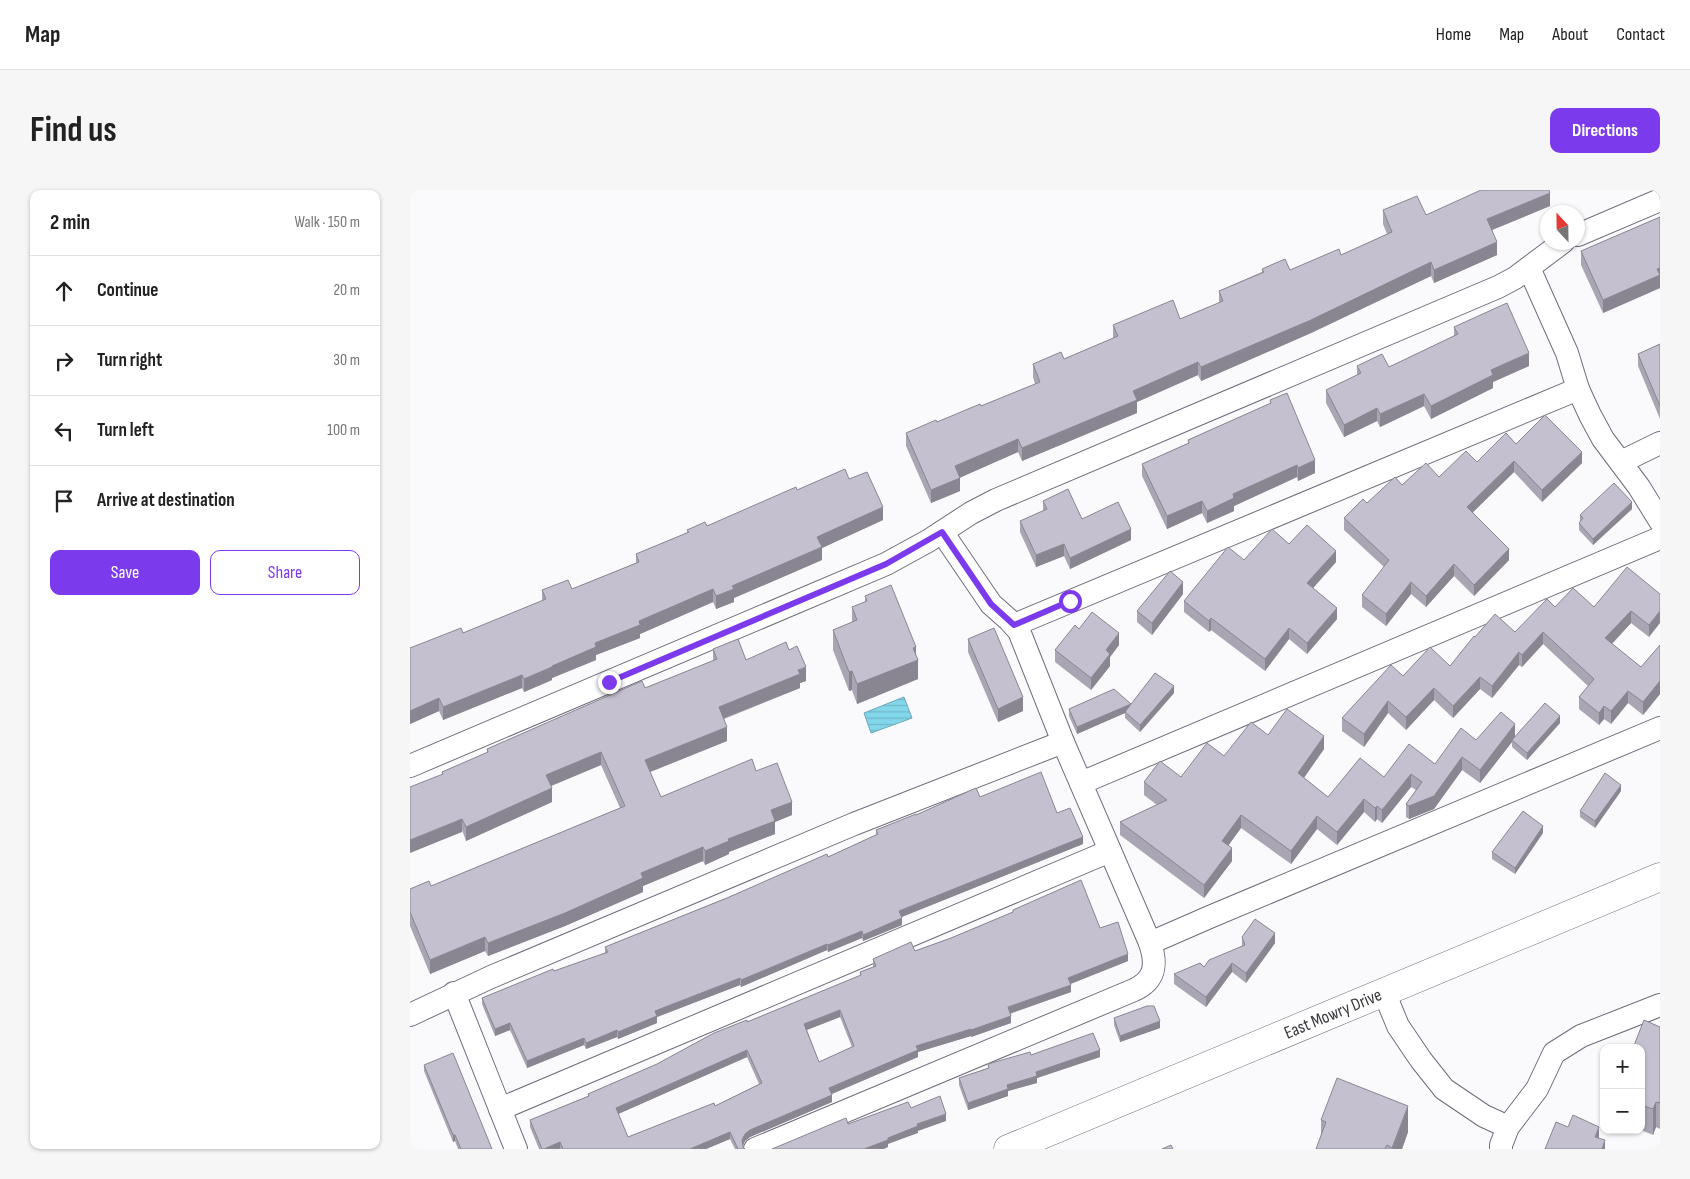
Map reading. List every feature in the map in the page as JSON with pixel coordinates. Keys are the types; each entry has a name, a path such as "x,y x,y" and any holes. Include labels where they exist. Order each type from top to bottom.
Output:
{"street":[{"path":"1585,232 1660,200"},
{"path":"410,766 869,571 910,551 970,513 996,500 1498,287 1515,278 1553,250"},
{"path":"1529,268 1566,353 1578,389 1603,439 1621,462 1660,521"},
{"path":"1014,625 1578,389"},
{"path":"1621,462 1660,444"},
{"path":"756,1149 1139,988 1154,970 1154,955 1150,943 1063,742 1024,641 1014,625 991,604 942,532"},
{"path":"1081,783 1660,538"},
{"path":"1150,943 1660,728"},
{"path":"410,1015 454,994 854,824 1063,742"},
{"path":"500,1109 1110,851"},
{"name":"East Mowry Drive","path":"1008,1149 1660,877"},
{"path":"1384,992 1398,1026 1444,1089 1484,1116 1508,1127"},
{"path":"454,994 516,1149"},
{"path":"1501,1149 1508,1127 1537,1089 1554,1053 1581,1036 1660,1004"}],"water":[{"path":"904,697 912,718 871,733 864,713"}],"building":[{"path":"1481,190 1549,190 1550,193 1487,219 1497,242 1434,270 1431,262 1311,320 1201,367 1198,362 1133,391 1137,400 1022,448 1018,439 955,466 960,478 931,490 906,433 1040,382 1033,364 1061,352 1064,359 1118,336 1113,325 1173,300 1180,319 1223,301 1219,291 1264,272 1262,269 1285,259 1290,270 1339,249 1341,255 1392,232 1383,210 1417,196 1426,215"},
{"path":"1660,217 1660,268 1657,269 1660,275 1603,300 1581,251"},
{"path":"1507,303 1529,353 1491,370 1493,375 1431,406 1424,394 1380,414 1377,408 1344,425 1326,390 1361,373 1357,366 1382,354 1389,367 1458,334 1454,327"},
{"path":"1660,344 1660,406 1638,354"},
{"path":"1287,393 1315,460 1298,468 1297,465 1233,494 1234,498 1207,511 1202,501 1167,516 1142,464 1189,443 1188,440 1271,403 1270,400"},
{"path":"1545,415 1582,452 1542,490 1514,461 1467,507 1509,549 1474,585 1454,564 1426,596 1411,582 1386,614 1362,595 1389,560 1344,518 1363,499 1367,503 1395,477 1402,485 1426,463 1439,477 1466,451 1477,462 1506,433 1516,444"},
{"path":"845,469 849,479 867,472 883,507 817,537 822,547 732,586 734,589 716,596 713,589 639,621 640,625 595,643 596,647 524,679 522,675 443,707 439,698 410,711 410,648 461,628 463,633 546,599 542,590 568,580 572,589 639,562 636,554 689,532 687,530 705,522 707,526 796,487 797,490"},
{"path":"1614,483 1632,502 1593,539 1579,523 1583,518 1580,515"},
{"path":"1068,489 1082,519 1118,502 1131,529 1070,558 1064,544 1036,555 1020,521 1047,509 1043,501"},
{"path":"1307,525 1336,551 1307,583 1337,608 1307,643 1289,628 1265,659 1211,618 1209,621 1184,601 1228,547 1244,560 1272,529 1289,544"},
{"path":"1627,567 1660,594 1660,611 1649,625 1631,611 1605,638 1641,667 1660,645 1660,681 1643,702 1628,691 1611,711 1604,706 1599,713 1579,697 1594,679 1543,632 1522,655 1519,652 1492,686 1480,677 1453,706 1434,688 1406,717 1388,701 1364,734 1342,718 1391,665 1403,676 1430,647 1450,666 1495,614 1515,632 1547,599 1555,607 1573,588 1594,607"},
{"path":"1170,571 1183,582 1152,623 1137,611"},
{"path":"891,585 916,647 913,648 918,660 857,684 852,671 849,672 833,630 857,620 852,607 867,601 865,596"},
{"path":"1092,612 1119,633 1106,650 1110,654 1091,678 1055,650 1075,625 1079,629"},
{"path":"994,628 1023,697 998,709 968,639"},
{"path":"738,639 746,660 786,642 789,650 797,646 806,667 798,670 800,674 719,707 727,727 645,760 661,797 752,759 756,771 777,763 792,802 771,810 775,821 728,839 729,841 705,851 703,847 641,873 643,878 565,913 488,943 485,937 430,960 410,912 410,889 429,881 431,886 625,806 601,752 546,775 552,788 466,827 462,819 410,840 410,787 443,774 442,772 488,752 487,749 642,681 645,688 717,659 713,649"},
{"path":"1155,673 1174,686 1140,725 1125,712"},
{"path":"1114,689 1131,704 1077,727 1069,709"},
{"path":"1545,703 1560,716 1527,753 1512,740"},
{"path":"1287,709 1324,736 1298,773 1328,797 1360,758 1384,777 1409,744 1435,764 1461,728 1476,740 1501,712 1515,724 1480,770 1462,757 1434,796 1409,806 1406,804 1422,782 1411,774 1382,810 1377,806 1375,808 1364,799 1337,832 1317,816 1291,851 1241,815 1222,841 1232,848 1204,885 1120,822 1167,800 1144,782 1160,761 1181,777 1207,743 1224,756 1251,722 1268,735"},
{"path":"1041,772 1057,813 1070,808 1083,837 899,911 902,918 863,935 862,931 741,980 740,978 655,1011 657,1016 586,1043 584,1038 527,1061 510,1023 495,1029 482,998 553,969 554,971 608,952 605,947 727,898 827,854 828,857 878,834 876,830 916,815 976,788 980,797"},
{"path":"1605,773 1621,785 1595,821 1580,811"},
{"path":"1523,811 1543,826 1515,868 1492,852"},
{"path":"1081,880 1100,928 1118,922 1128,954 1068,978 1071,985 1008,1007 1011,1016 916,1046 918,1050 829,1088 832,1095 750,1130 742,1140 745,1149 738,1149 730,1132 690,1149 563,1149 560,1142 542,1149 530,1120 589,1096 588,1094 657,1064 714,1033 747,1020 747,1022 861,975 860,972 876,966 873,959 911,942 915,951 951,938 1013,912 1013,910","holes":["840,1010 854,1046 819,1062 804,1024","747,1050 762,1083 715,1106 714,1103 628,1137 616,1108"]},
{"path":"1255,919 1275,933 1246,973 1232,963 1206,997 1174,974 1200,963 1204,967 1209,960 1245,945 1242,937"},
{"path":"1147,1006 1154,1006 1160,1021 1120,1036 1114,1018"},
{"path":"1644,1020 1660,1027 1660,1103 1656,1102 1653,1109 1645,1106 1645,1044 1635,1044"},
{"path":"1093,1033 1100,1050 1036,1072 1037,1076 1007,1085 1008,1089 968,1103 959,1078 989,1068 988,1064 1030,1052 1031,1055"},
{"path":"453,1053 492,1149 461,1149 455,1135 453,1135 424,1065"},
{"path":"1337,1078 1408,1106 1392,1148 1387,1145 1385,1149 1316,1149 1326,1122 1321,1120"},
{"path":"940,1096 946,1114 917,1124 918,1126 864,1149 772,1149 846,1118 848,1124 908,1102 911,1108"},
{"path":"1573,1115 1599,1127 1595,1137 1605,1140 1602,1149 1545,1149 1556,1122 1568,1127"},
{"path":"1171,1145 1173,1149 1162,1149"}],"route":[{"path":"609,682 886,564 942,532 991,604 1014,625 1070,601"}]}
